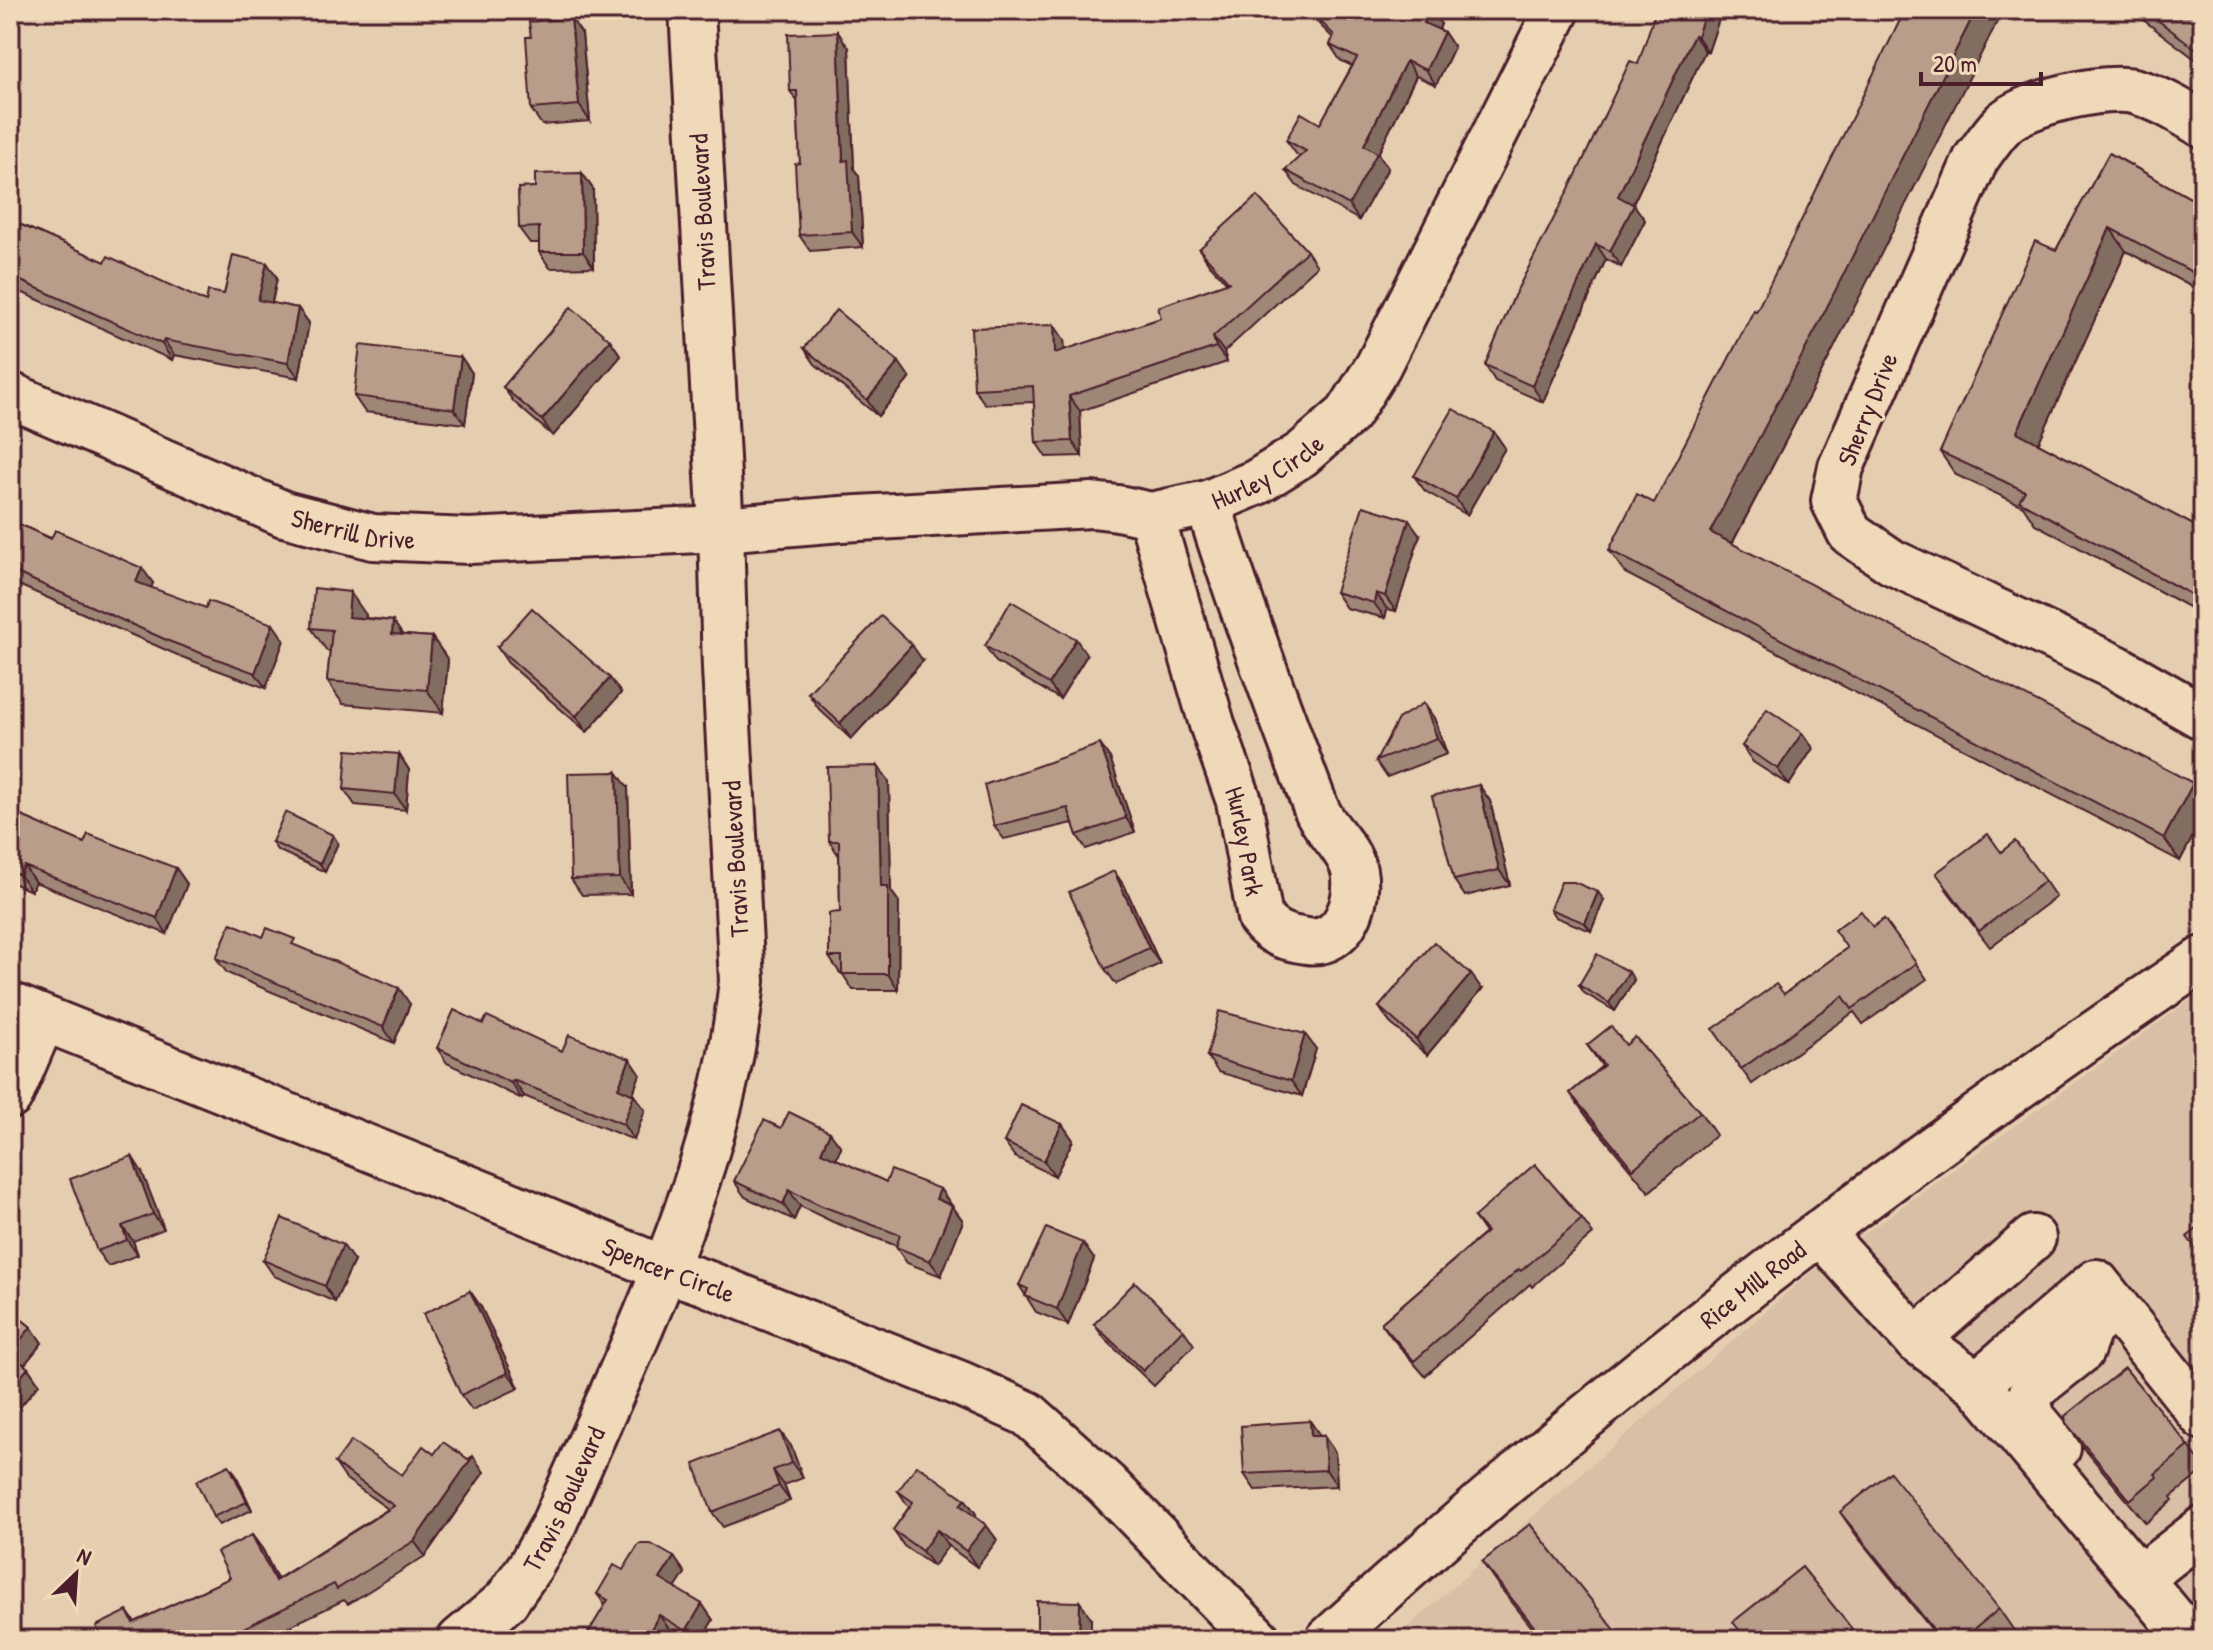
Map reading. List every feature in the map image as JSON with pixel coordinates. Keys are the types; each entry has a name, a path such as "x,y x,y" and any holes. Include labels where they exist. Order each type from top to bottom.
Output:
{"street":[{"name":"Travis Boulevard","path":"460,1640 506,1601 553,1526 664,1269 710,1143 738,1020 742,981 692,10"},
{"name":"Hurley Circle","path":"721,529 1092,505 1151,515 1208,503 1257,482 1302,454 1348,414 1378,366 1557,10"},
{"name":"Sherry Drive","path":"2203,125 2174,107 2134,91 2093,90 2043,104 2004,122 1976,159 1841,467 1834,501 1850,533 1892,562 2117,668 2203,717"},
{"name":"Sherrill Drive","path":"10,395 284,514 373,537 469,541 721,529"},
{"name":"Hurley Park","path":"1151,515 1212,724 1239,801 1260,918 1270,931 1314,942 1332,937 1343,926 1355,894 1354,870 1346,853 1318,814 1208,503"},
{"name":"Rice Mill Road","path":"1328,1640 1536,1455 1820,1232 2058,1057 2203,959"},
{"name":"Spencer Circle","path":"26,1012 664,1269 920,1368 1028,1414 1106,1484 1258,1640"},
{"path":"10,1096 26,1012"},
{"path":"1820,1232 1916,1340 1977,1384 2149,1571"},
{"path":"1916,1340 2033,1238"},
{"path":"1977,1384 2096,1282 2103,1317 2203,1417"},
{"path":"2103,1317 2081,1351 2033,1389 2029,1401 2032,1417 2149,1571 2191,1640"},
{"path":"2149,1571 2203,1529"}],"shaded area":[{"path":"2203,991 2203,1640 1393,1640 1811,1272"}],"building":[{"path":"1309,10 1364,10 1375,15 1377,10 1430,10 1424,23 1444,32 1426,70 1406,61 1364,145 1377,153 1349,205 1285,170 1306,151 1286,140 1301,113 1320,124 1357,58 1330,45 1334,35"},
{"path":"1656,10 1706,10 1697,36 1694,35 1618,196 1634,205 1610,251 1596,244 1532,386 1485,365 1514,296 1630,61 1638,64"},
{"path":"1905,10 1976,10 1710,532 2193,783 2164,838 1609,550 1637,494 1654,503 1754,310 1756,312"},
{"path":"2144,10 2203,10 2203,54"},
{"path":"571,18 579,105 531,109 526,37 531,37 529,22"},
{"path":"838,32 843,161 848,160 852,232 799,235 795,164 800,163 797,91 790,91 788,34"},
{"path":"2109,153 2203,205 2203,278 2110,228 2017,432 2203,530 2203,601 2019,501 2025,491 1940,452 2035,241 2056,250"},
{"path":"582,173 583,252 539,252 539,227 519,228 518,188 535,187 535,174"},
{"path":"1257,196 1307,251 1213,337 1216,347 1069,396 1072,441 1036,442 1033,386 974,389 971,328 1054,325 1055,353 1161,318 1158,307 1229,282 1199,249"},
{"path":"10,220 105,262 108,256 206,302 208,291 224,294 233,255 267,263 258,300 298,308 288,363 164,340 162,344 10,276"},
{"path":"571,307 610,340 542,420 503,387"},
{"path":"836,310 899,362 867,400 804,348"},
{"path":"360,345 461,357 454,409 354,396"},
{"path":"1453,409 1494,432 1456,499 1414,476"},
{"path":"1363,506 1409,520 1385,596 1376,593 1374,603 1335,592"},
{"path":"10,520 51,539 55,530 142,568 136,582 206,608 208,601 273,624 255,673 171,642 10,570"},
{"path":"314,588 350,592 348,617 393,621 392,634 432,637 427,690 327,681 332,630 311,628"},
{"path":"1011,601 1076,639 1049,684 985,646"},
{"path":"532,608 610,678 576,716 497,647"},
{"path":"881,616 912,645 840,723 808,693"},
{"path":"1424,703 1437,738 1376,761 1398,719"},
{"path":"1767,709 1802,733 1778,769 1742,746"},
{"path":"1100,744 1126,818 1077,835 1068,808 994,826 984,785"},
{"path":"347,750 399,754 395,794 344,789"},
{"path":"878,766 881,886 888,886 888,974 842,974 842,957 829,957 829,913 840,912 839,841 829,841 827,767"},
{"path":"617,772 620,878 571,879 568,773"},
{"path":"1479,785 1499,870 1454,880 1432,796"},
{"path":"10,811 84,843 88,834 176,868 157,918 24,866 20,875 10,871"},
{"path":"285,812 333,835 320,864 272,842"},
{"path":"1988,834 2001,852 2015,841 2045,881 1979,931 1936,873"},
{"path":"1114,871 1149,948 1105,969 1069,892"},
{"path":"1561,882 1574,882 1598,892 1585,923 1550,909"},
{"path":"1861,911 1873,927 1884,919 1916,963 1852,1009 1843,996 1741,1069 1713,1029 1776,984 1784,994 1847,948 1834,930"},
{"path":"231,923 263,937 267,928 295,939 292,944 399,988 383,1027 216,958"},
{"path":"1434,942 1471,974 1416,1039 1379,1007"},
{"path":"1597,954 1629,972 1609,1003 1579,985"},
{"path":"454,1010 483,1024 487,1016 562,1051 569,1035 630,1059 618,1088 634,1095 623,1124 513,1080 511,1083 437,1048"},
{"path":"1219,1011 1305,1034 1291,1081 1207,1056"},
{"path":"1611,1026 1626,1045 1635,1037 1700,1112 1633,1169 1570,1093 1604,1065 1587,1045"},
{"path":"1021,1105 1062,1124 1044,1161 1004,1142"},
{"path":"789,1112 830,1132 821,1152 886,1182 891,1170 940,1189 936,1199 952,1206 930,1261 896,1247 900,1235 822,1206 789,1190 783,1204 734,1181 764,1120 781,1128"},
{"path":"132,1156 153,1214 122,1226 127,1240 97,1251 70,1179"},
{"path":"1535,1164 1582,1219 1521,1271 1519,1269 1414,1361 1381,1323 1487,1232 1474,1217"},
{"path":"282,1218 343,1245 325,1286 263,1260"},
{"path":"2203,1224 2203,1258 2187,1237"},
{"path":"1046,1228 1083,1243 1057,1309 1025,1296 1028,1289 1019,1285"},
{"path":"1135,1282 1183,1329 1143,1371 1094,1324"},
{"path":"470,1291 508,1373 461,1395 423,1314"},
{"path":"10,1310 31,1327 10,1353"},
{"path":"10,1353 28,1368 10,1390"},
{"path":"2125,1368 2189,1446 2130,1500 2066,1423 2065,1416"},
{"path":"1310,1421 1311,1436 1324,1436 1326,1470 1244,1474 1241,1426"},
{"path":"780,1431 792,1463 773,1470 779,1486 712,1512 694,1464"},
{"path":"351,1441 402,1475 423,1446 434,1454 443,1442 468,1459 473,1456 414,1541 337,1589 334,1584 229,1635 227,1632 210,1640 96,1640 101,1638 96,1626 127,1611 133,1623 230,1578 217,1552 252,1535 275,1581 394,1506 335,1463"},
{"path":"229,1465 247,1502 213,1517 196,1481"},
{"path":"917,1465 965,1499 960,1505 986,1525 966,1551 937,1530 922,1551 893,1530 913,1502 898,1491"},
{"path":"1890,1472 1999,1609 1961,1640 1942,1640 1840,1512"},
{"path":"1530,1524 1616,1631 1605,1640 1545,1640 1482,1562"},
{"path":"639,1544 651,1544 674,1557 660,1579 702,1604 686,1631 659,1615 642,1640 584,1640 608,1600 597,1594 614,1565 623,1570"},
{"path":"1802,1567 1861,1640 1747,1640 1733,1622"},
{"path":"1037,1601 1080,1602 1079,1640 1037,1640"}]}
